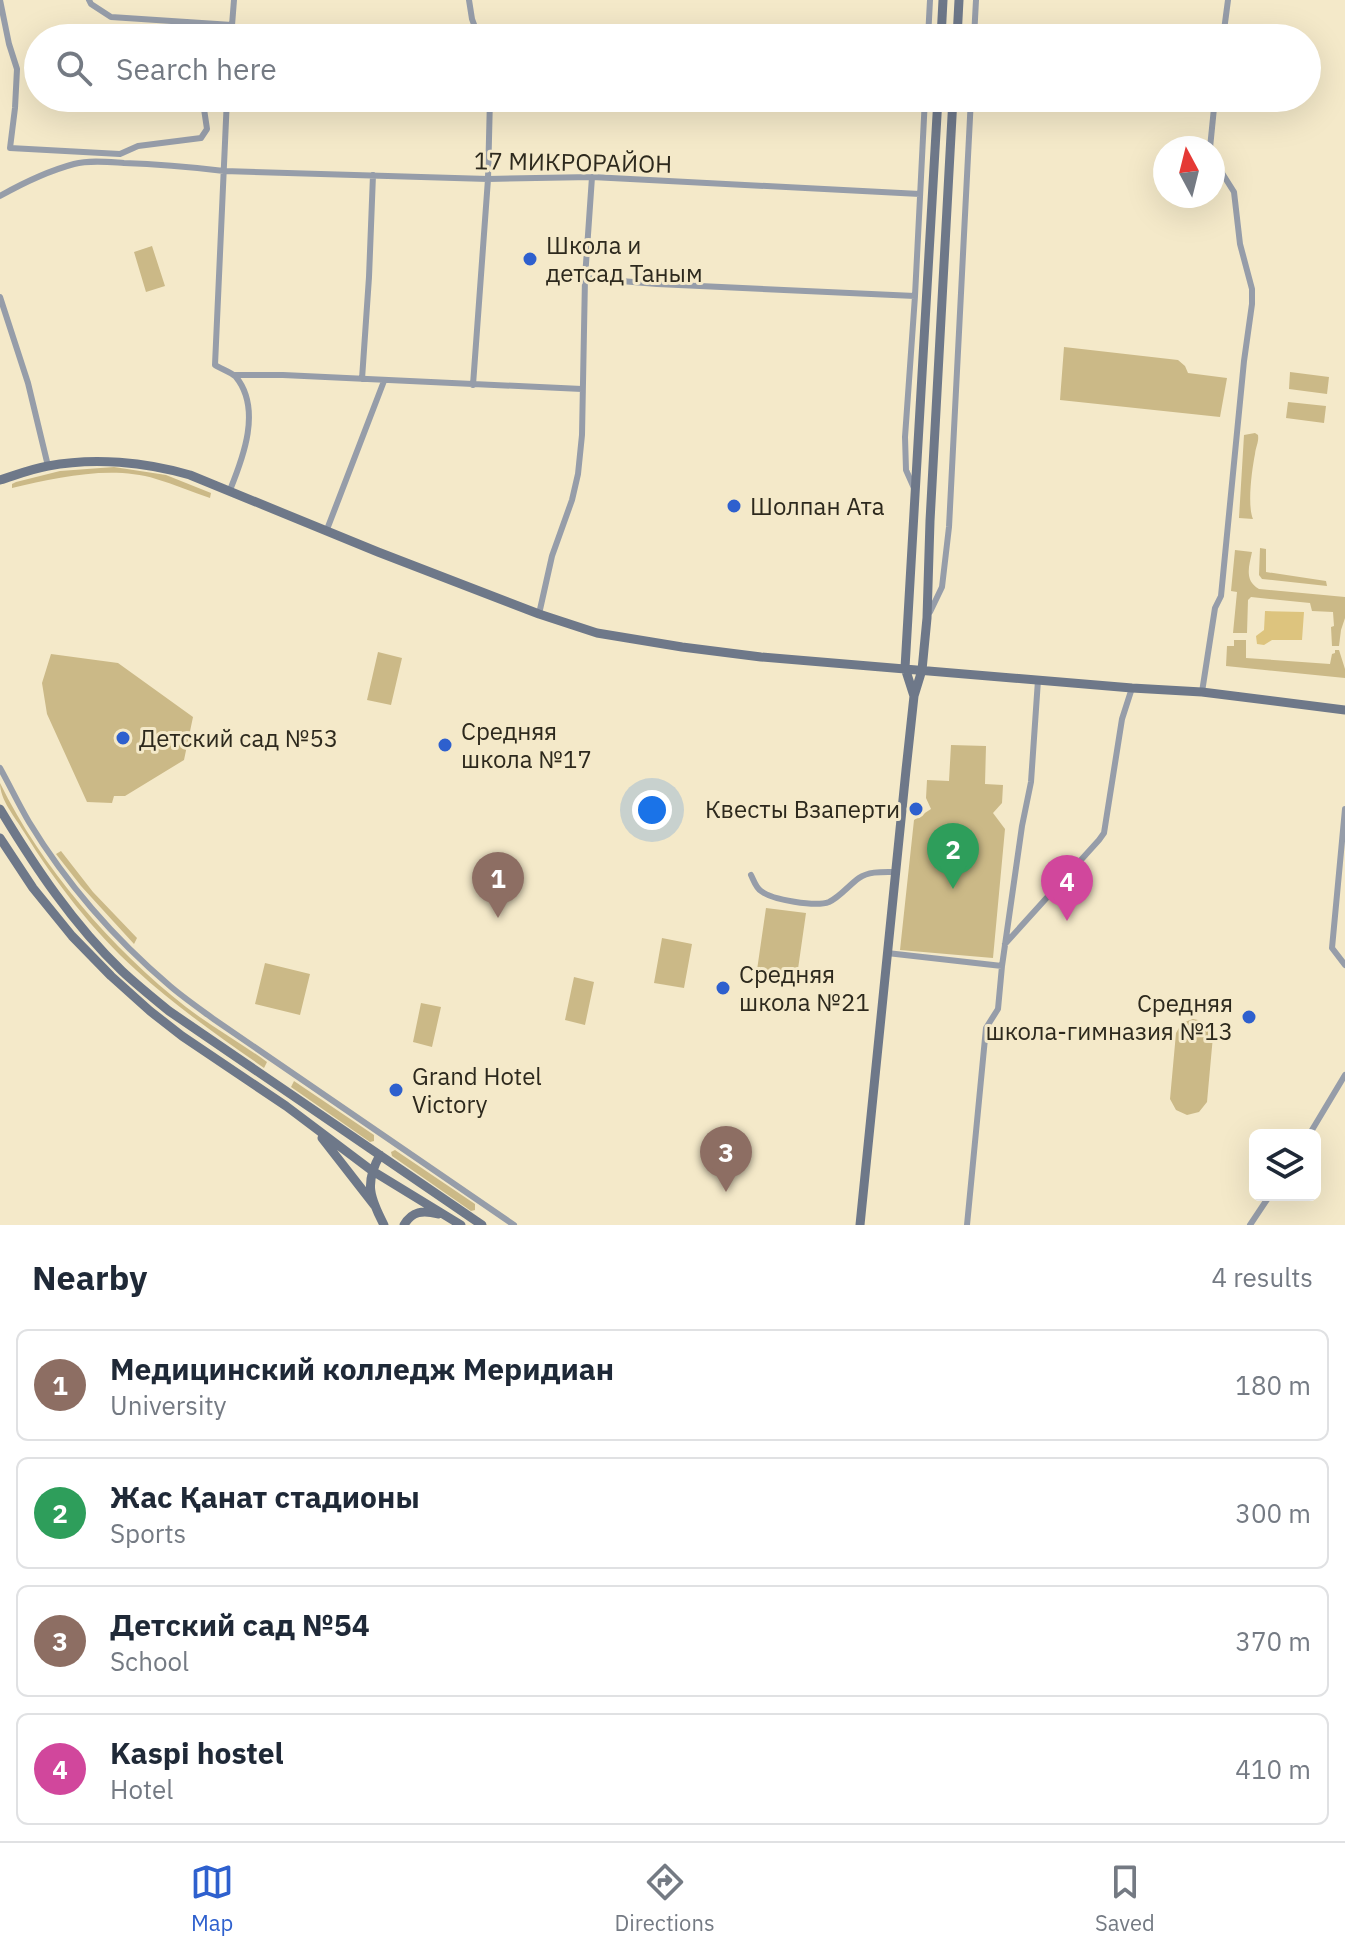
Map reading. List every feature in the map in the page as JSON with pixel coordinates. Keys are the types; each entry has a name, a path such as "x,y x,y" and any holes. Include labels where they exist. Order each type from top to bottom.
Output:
{"main road":[{"path":"942,24 943,0"},
{"path":"958,24 959,0"},
{"path":"914,696 905,668 937,112"},
{"path":"860,1225 914,696 922,670 927,618 952,112"},
{"path":"935,145 950,146"},
{"path":"0,480 48,466 88,463 144,464 190,475 326,532 539,614 597,633 761,657 1202,692 1345,710"},
{"path":"0,809 44,879 82,928 122,971 169,1011 482,1225"},
{"path":"0,838 33,888 72,936 111,976 182,1036 371,1170 461,1225"},
{"path":"313,1126 375,1206"},
{"path":"380,1155 371,1170 369,1182 384,1225"},
{"path":"404,1225 412,1214 420,1211 447,1216"}],"street":[{"path":"0,0 17,69 10,148 120,154 138,146 201,138 207,129 204,112"},
{"path":"89,0 111,17 217,24"},
{"path":"232,24 234,0"},
{"path":"469,0 474,24"},
{"path":"929,24 930,0"},
{"path":"975,24 976,0"},
{"path":"1225,24 1228,0"},
{"path":"226,112 215,365 235,375 582,389"},
{"path":"473,385 488,179 490,112"},
{"path":"916,491 906,470 905,437 924,112"},
{"path":"927,618 942,587 949,527 970,112"},
{"path":"1211,136 1214,112"},
{"name":"17 МИКРОРАЙОН","path":"0,196 23,183 77,163 145,163 224,171 488,179 592,177 920,194"},
{"path":"362,379 373,175"},
{"path":"539,614 552,556 578,474 592,177"},
{"path":"1202,692 1215,608 1221,596 1252,304 1234,192 1225,178"},
{"path":"585,278 915,296"},
{"path":"0,297 28,383 48,466"},
{"path":"230,490 249,427 247,397 235,375"},
{"path":"326,532 384,381"},
{"path":"967,1225 986,1028 998,1009 1022,826 1031,782 1038,680"},
{"path":"1005,944 1104,833 1122,719 1132,688"},
{"path":"0,768 29,822 66,874 100,917 172,988 514,1225"},
{"path":"1345,809 1332,948 1345,965"},
{"path":"751,875 761,892 776,898 820,903 829,902 866,875 895,872"},
{"path":"887,953 1002,966"},
{"path":"1313,1129 1345,1075"},
{"path":"1250,1225 1266,1201"}],"shaded area":[{"path":"152,246 165,286 146,292 134,252"},
{"path":"1064,347 1178,360 1188,373 1227,378 1220,417 1060,400"},
{"path":"1290,372 1329,377 1327,394 1289,389"},
{"path":"1288,402 1326,406 1324,423 1286,418"},
{"path":"1255,433 1258,440 1250,496 1253,519 1239,518 1244,435"},
{"path":"114,467 166,475 211,493 210,498 156,479 120,473 84,474 12,488 16,482 60,471"},
{"path":"1260,548 1266,549 1266,572 1326,581 1327,586 1262,579 1259,575"},
{"path":"1235,550 1252,552 1249,577 1259,589 1345,597 1345,618 1339,646 1332,646 1333,612 1312,611 1310,603 1251,597 1248,600 1247,633 1233,633 1237,592 1231,591"},
{"path":"1265,611 1304,612 1302,640 1272,640 1264,645 1257,644 1256,636 1264,630"},
{"path":"1234,640 1246,640 1246,658 1330,664 1332,654 1339,650 1345,678 1226,666 1227,646 1234,646"},
{"path":"378,652 402,658 391,705 367,700"},
{"name":"Детский сад №53","path":"51,654 118,663 193,717 184,760 125,796 114,796 112,803 87,802 47,714 42,683"},
{"path":"951,745 986,746 985,784 1003,785 1002,803 993,813 1005,829 993,958 900,950 914,820 931,809 926,798 927,780 949,781"},
{"path":"0,783 57,875 105,933 186,1007 267,1062 264,1068 167,997 105,939 36,851 5,802"},
{"path":"61,851 93,892 137,938 134,944 81,886 56,854"},
{"path":"766,908 806,913 797,976 757,970"},
{"path":"662,938 692,944 684,988 654,983"},
{"path":"265,963 310,974 300,1015 255,1004"},
{"path":"574,977 594,982 585,1025 565,1020"},
{"path":"421,1003 441,1007 432,1047 413,1042"},
{"path":"1193,1019 1208,1026 1213,1036 1207,1102 1199,1112 1187,1115 1176,1110 1170,1099 1176,1033 1182,1023"},
{"path":"294,1081 374,1135 374,1141 370,1142 291,1087"},
{"path":"395,1150 475,1204 475,1210 471,1211 392,1156 391,1152"}],"place":[{"name":"Школа и детсад Таным","path":"530,259"},
{"name":"Шолпан Ата","path":"734,506"},
{"name":"Детский сад №53","path":"123,738"},
{"name":"Средняя школа №17","path":"445,745"},
{"name":"Квесты Взаперти","path":"916,809"},
{"name":"Жас Қанат стадионы","path":"953,889"},
{"name":"Медицинский колледж Меридиан","path":"498,918"},
{"name":"Kaspi hostel","path":"1067,921"},
{"name":"Средняя школа №21","path":"723,988"},
{"name":"Средняя школа-гимназия №13","path":"1249,1017"},
{"name":"Grand Hotel Victory","path":"396,1090"},
{"name":"Детский сад №54","path":"726,1192"}]}
